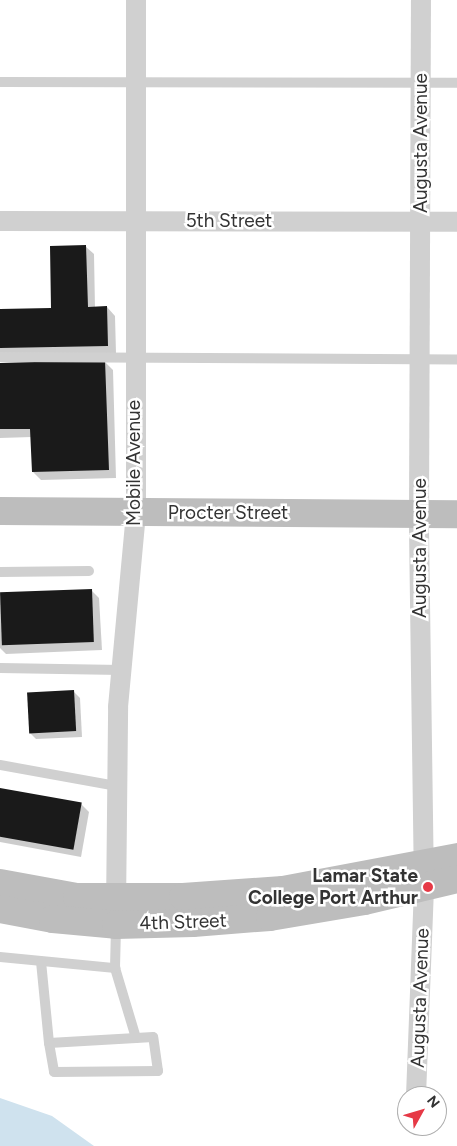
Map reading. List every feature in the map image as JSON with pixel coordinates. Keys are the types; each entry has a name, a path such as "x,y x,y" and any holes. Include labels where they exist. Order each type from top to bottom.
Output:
{"street":[{"name":"Mobile Avenue","path":"116,924 117,786 121,670 136,513 134,358 136,0"},
{"name":"Augusta Avenue","path":"416,1086 424,888 419,514 421,0"},
{"name":"5th Street","path":"0,221 457,222"},
{"name":"Procter Street","path":"0,511 457,514"},
{"name":"4th Street","path":"0,883 77,897 183,897 283,890 423,861 457,857"},
{"name":"4th Street","path":"0,909 54,919 116,924 193,924 270,917 424,888 457,879"}],"lane":[{"path":"0,82 457,84"},
{"path":"0,357 457,359"},
{"path":"0,572 89,571"},
{"path":"0,668 121,670"},
{"path":"0,765 117,786"},
{"path":"116,924 116,968 136,1038"},
{"path":"0,957 116,968"},
{"path":"41,961 50,1043 54,1072 158,1071 153,1037 50,1043"}],"water":[{"path":"0,1098 52,1116 94,1146 0,1146"}],"building":[{"path":"86,245 88,307 107,306 108,346 0,348 0,309 51,308 50,246"},
{"path":"105,360 109,470 32,472 30,429 0,429 0,363"},
{"path":"92,589 94,642 2,645 0,592"},
{"path":"74,690 76,731 29,733 27,692"},
{"path":"0,788 82,802 73,850 0,837"}],"place":[{"name":"Lamar State College Port Arthur","path":"428,887"}]}
